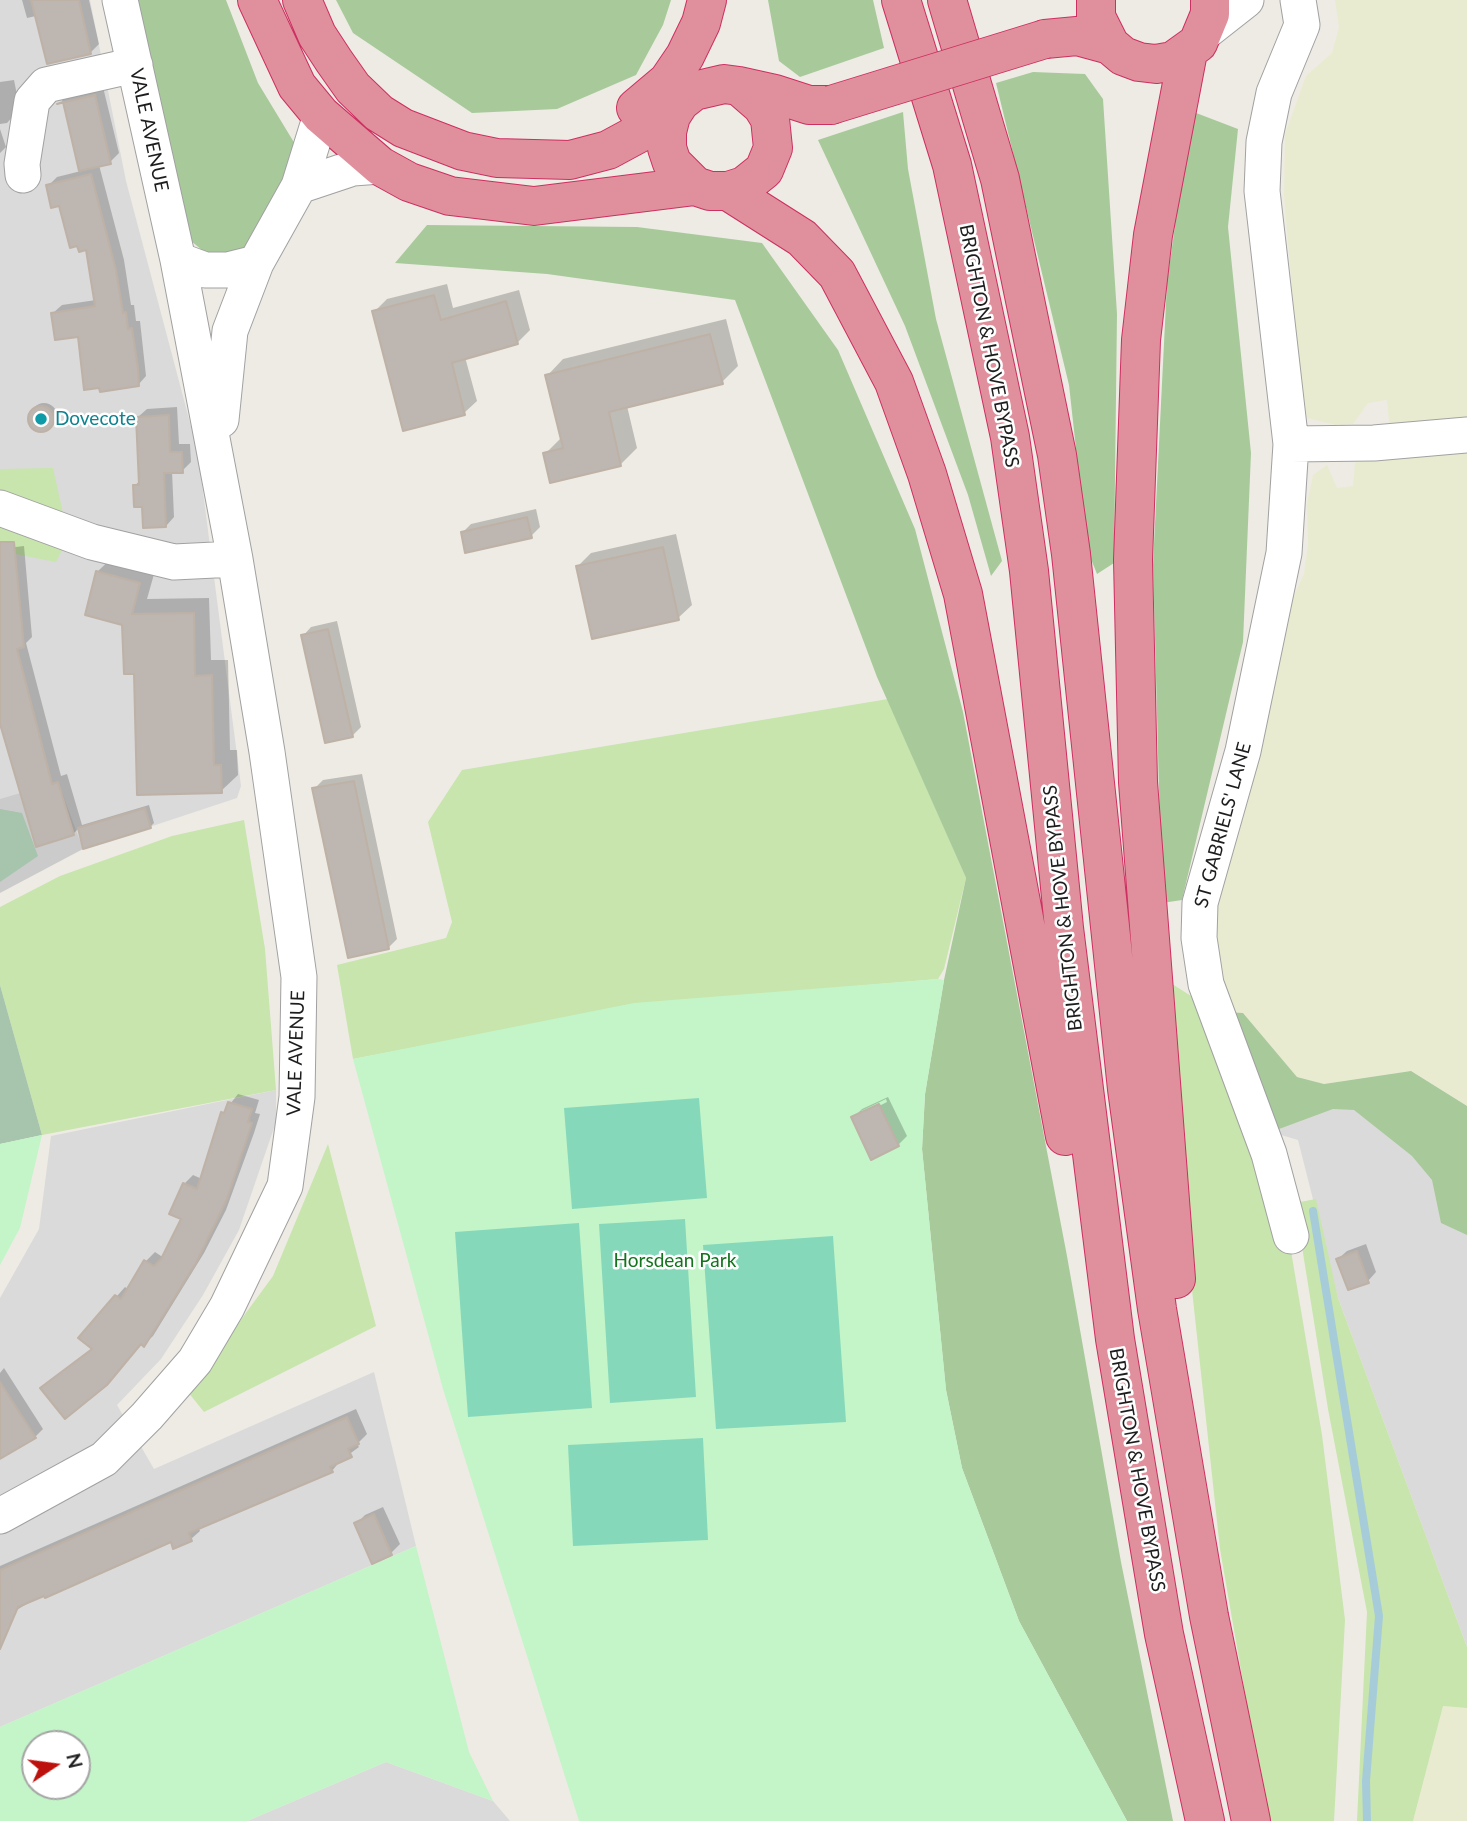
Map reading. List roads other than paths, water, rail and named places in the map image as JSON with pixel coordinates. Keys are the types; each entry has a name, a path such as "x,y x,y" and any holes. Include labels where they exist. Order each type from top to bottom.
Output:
{"highway":[{"path":"257,0 297,86 321,115 380,166 409,182 450,196 534,206 744,186 764,170 791,135 831,104"},
{"path":"302,0 317,35 334,61 353,88 380,113 436,142 497,158 570,160 608,150 708,86 738,86 808,105 831,104 1045,39 1077,36 1110,45"},
{"path":"530,159 567,139 614,121 646,102 668,81 685,56 701,23 707,0"},
{"path":"730,0 682,104 667,148 682,176 711,188 802,238 836,274 894,382 927,474 963,594 1062,1121 1115,1339"},
{"name":"BRIGHTON & HOVE BYPASS","path":"901,0 952,165 1010,437 1029,571 1066,941 1115,1339 1164,1634 1205,1821"},
{"path":"947,0 1000,179 1057,455 1071,554 1127,1089 1157,1309 1209,1616 1251,1821"},
{"path":"1045,39 1095,1 1099,24 1110,45 1123,56 1139,62 1156,64 1201,28"},
{"path":"1185,1463 1172,1208 1138,782 1133,560 1141,340 1153,235 1201,28"},
{"path":"738,86 762,106 770,118 773,148 764,170"}],"street":[{"name":"VALE AVENUE","path":"0,1516 104,1459 195,1361 228,1307 285,1186 297,1097 299,977 267,752 235,559 178,260 120,0"},
{"path":"1201,28 1246,0"},
{"name":"ST GABRIELS' LANE","path":"1291,1236 1269,1154 1206,984 1199,938 1200,903 1243,751 1280,575 1291,444 1262,191 1264,142 1274,93 1302,25 1298,0"},
{"path":"23,175 22,164 32,101 46,85 135,65"},
{"name":"VALE AVENUE","path":"219,477 222,396 230,331 256,262 299,186 321,115"},
{"path":"299,186 331,178 354,168 380,166"},
{"path":"178,260 205,270 228,270 256,262"},
{"path":"1291,444 1374,443 1467,435"},
{"path":"0,508 92,542 174,562 235,559"}],"waterway":[{"path":"1313,1211 1379,1616 1366,1781 1367,1821"}],"place":[{"name":"Dovecote","path":"41,419"}],"park label":[{"name":"Horsdean Park","path":"675,1261"}]}
